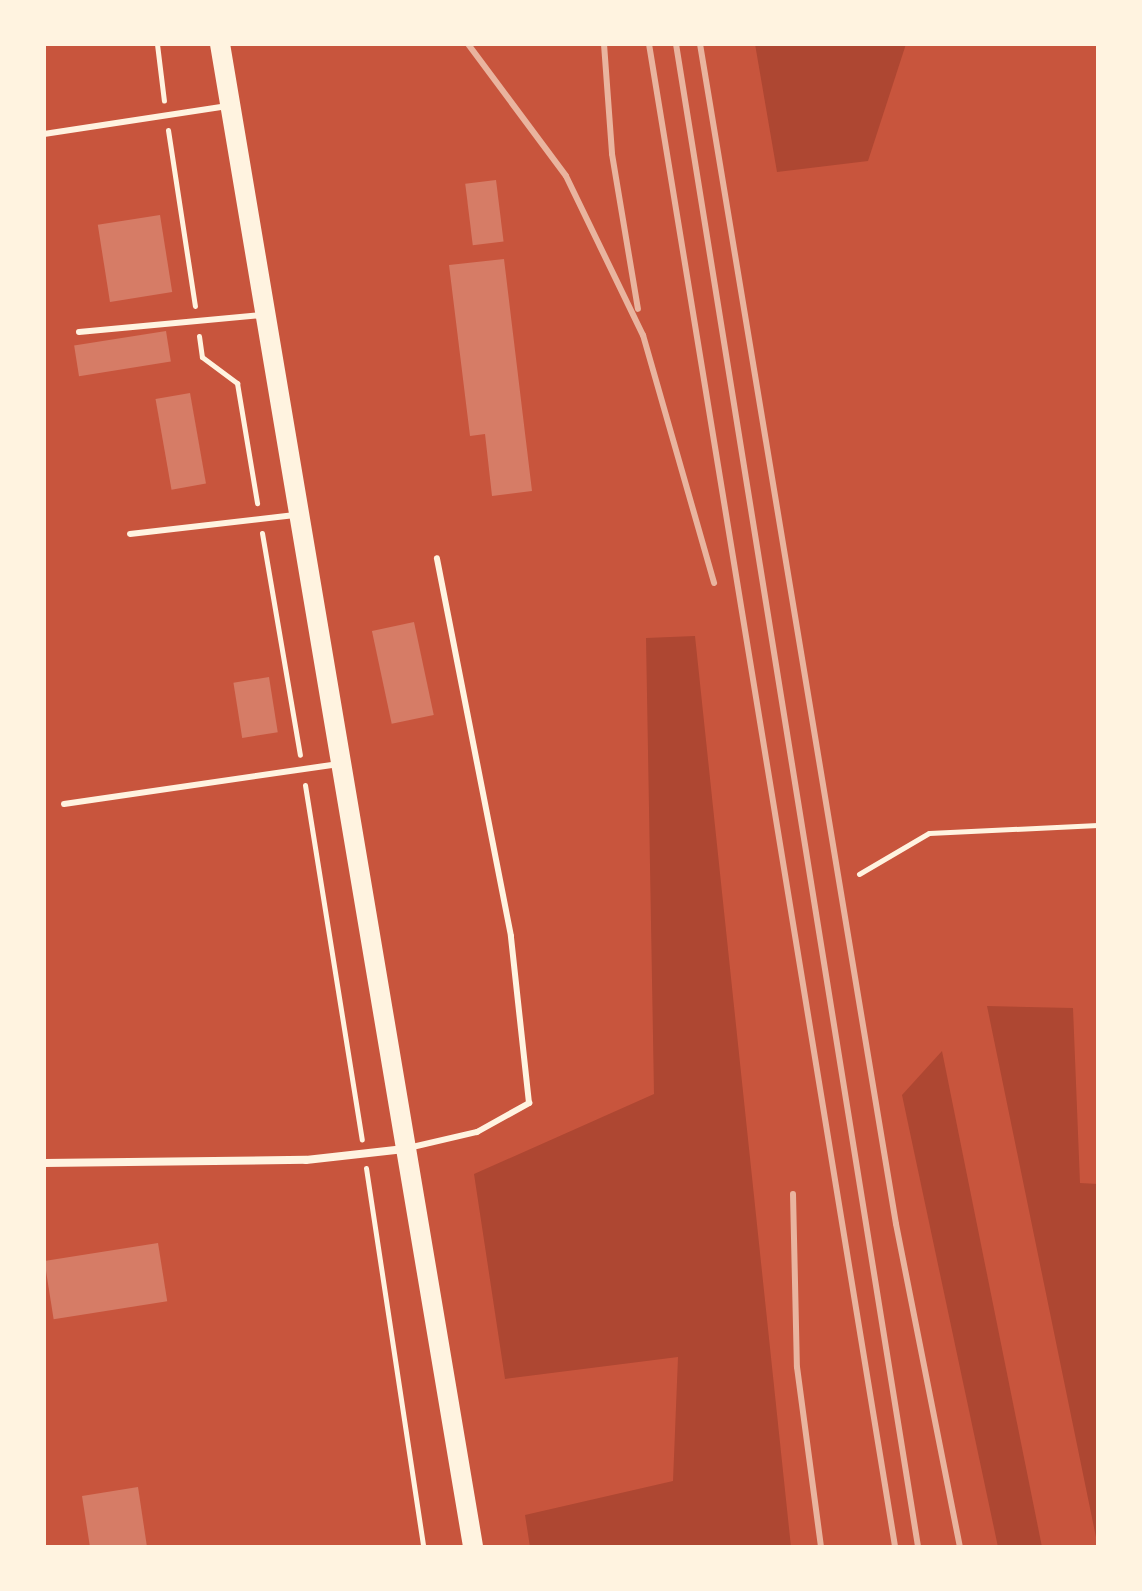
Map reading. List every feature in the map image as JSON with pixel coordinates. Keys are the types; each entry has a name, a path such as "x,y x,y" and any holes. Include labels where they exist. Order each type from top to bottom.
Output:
{"main road":[{"path":"220,44 473,1547"}],"street":[{"path":"44,1163 364,1155 405,1149"}],"lane":[{"path":"44,134 230,106"},
{"path":"79,332 265,315"},
{"path":"130,534 299,515"},
{"path":"405,1149 477,1132 529,1103 511,936 437,558"},
{"path":"64,804 340,763"}],"path":[{"path":"157,44 202,357 237,383 303,769 423,1547"},
{"path":"859,874 929,833 1098,825"}],"shaded area":[{"path":"755,44 906,44 868,161 777,172"},
{"path":"695,636 791,1547 530,1547 525,1515 673,1481 678,1357 505,1379 474,1174 654,1094 646,638"},
{"path":"987,1006 1073,1008 1080,1183 1098,1184 1098,1547"},
{"path":"942,1051 1042,1547 998,1547 902,1095"}],"building":[{"path":"496,180 504,242 473,245 465,184"},
{"path":"160,215 172,292 110,302 98,225"},
{"path":"504,259 532,491 492,496 485,434 470,436 449,265"},
{"path":"166,331 171,362 79,376 74,346"},
{"path":"190,393 206,484 172,490 156,399"},
{"path":"414,622 434,715 392,724 372,631"},
{"path":"269,677 278,732 242,738 233,683"},
{"path":"158,1243 167,1301 54,1319 44,1261"},
{"path":"138,1487 147,1547 90,1547 82,1496"}],"railway":[{"path":"468,44 566,176 643,335 714,583"},
{"path":"604,44 612,154 638,309"},
{"path":"649,44 895,1547"},
{"path":"676,44 918,1547"},
{"path":"700,44 896,1224 960,1547"},
{"path":"793,1194 797,1367 821,1547"}]}
